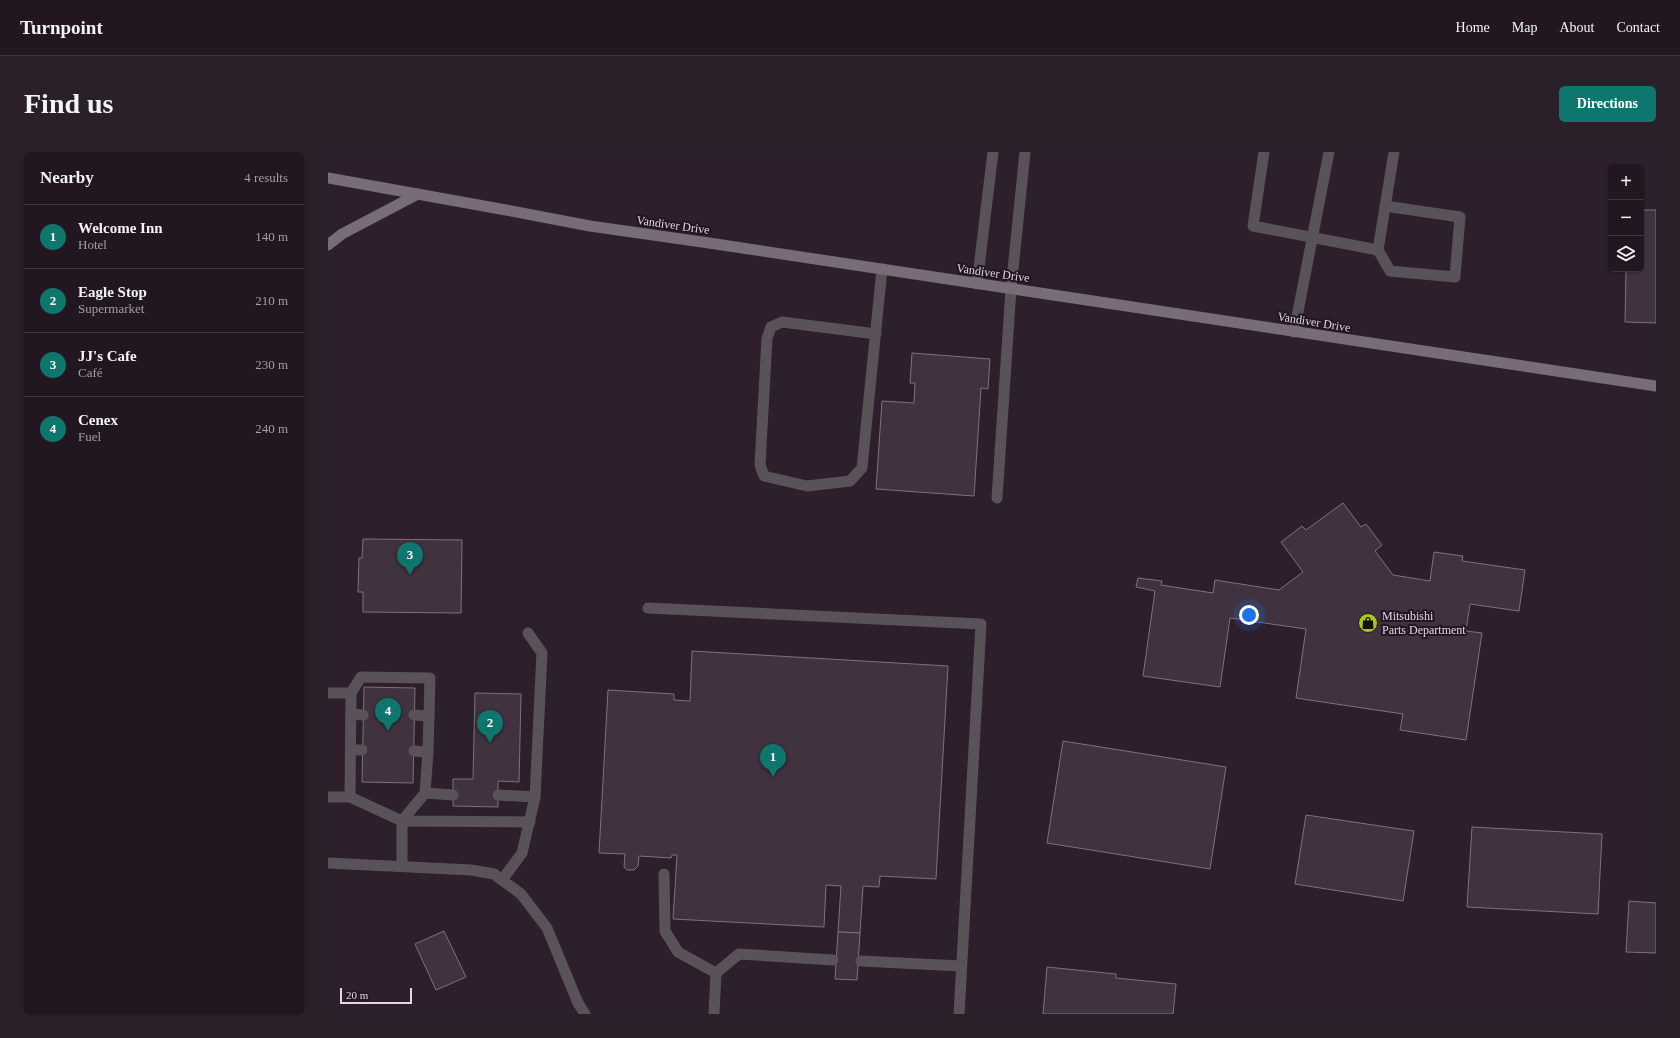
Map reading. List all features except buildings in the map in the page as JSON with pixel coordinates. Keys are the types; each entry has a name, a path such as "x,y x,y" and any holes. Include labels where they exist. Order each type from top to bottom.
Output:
{"main road":[{"name":"Vandiver Drive","path":"328,178 590,226 1656,386"},
{"path":"328,245 342,234 418,194"}],"street":[{"path":"977,284 993,152"},
{"path":"997,498 1011,289 1025,152"},
{"path":"1264,152 1253,226 1378,250"},
{"path":"1294,332 1329,152"},
{"path":"1385,206 1460,217 1455,277 1390,271 1378,250 1385,206 1394,152"},
{"path":"876,334 782,322 771,327 767,338 760,465 764,476 808,486 850,481 862,468 876,334 882,269"},
{"path":"648,608 981,624 959,1014"},
{"path":"502,880 522,853 535,797 542,653 528,633"},
{"path":"350,797 357,750 351,714 352,693 361,677 430,678 426,793 402,821 402,866"},
{"path":"328,693 352,693"},
{"path":"351,714 363,714"},
{"path":"414,715 429,716"},
{"path":"414,751 428,752"},
{"path":"426,793 453,795"},
{"path":"498,795 535,797"},
{"path":"328,797 350,797 402,821 530,822"},
{"path":"328,863 471,870 494,874 521,894 547,928 578,1003 585,1014"},
{"path":"664,874 665,931 678,952 716,973"},
{"path":"714,1014 716,973 739,954 833,960"},
{"path":"861,961 961,966"}],"place":[{"name":"JJ's Cafe","path":"410,575"},
{"name":"Mitsubishi Parts Department","path":"1368,623"},
{"name":"Cenex","path":"388,731"},
{"name":"Eagle Stop","path":"490,743"},
{"name":"Welcome Inn","path":"773,777"}]}
